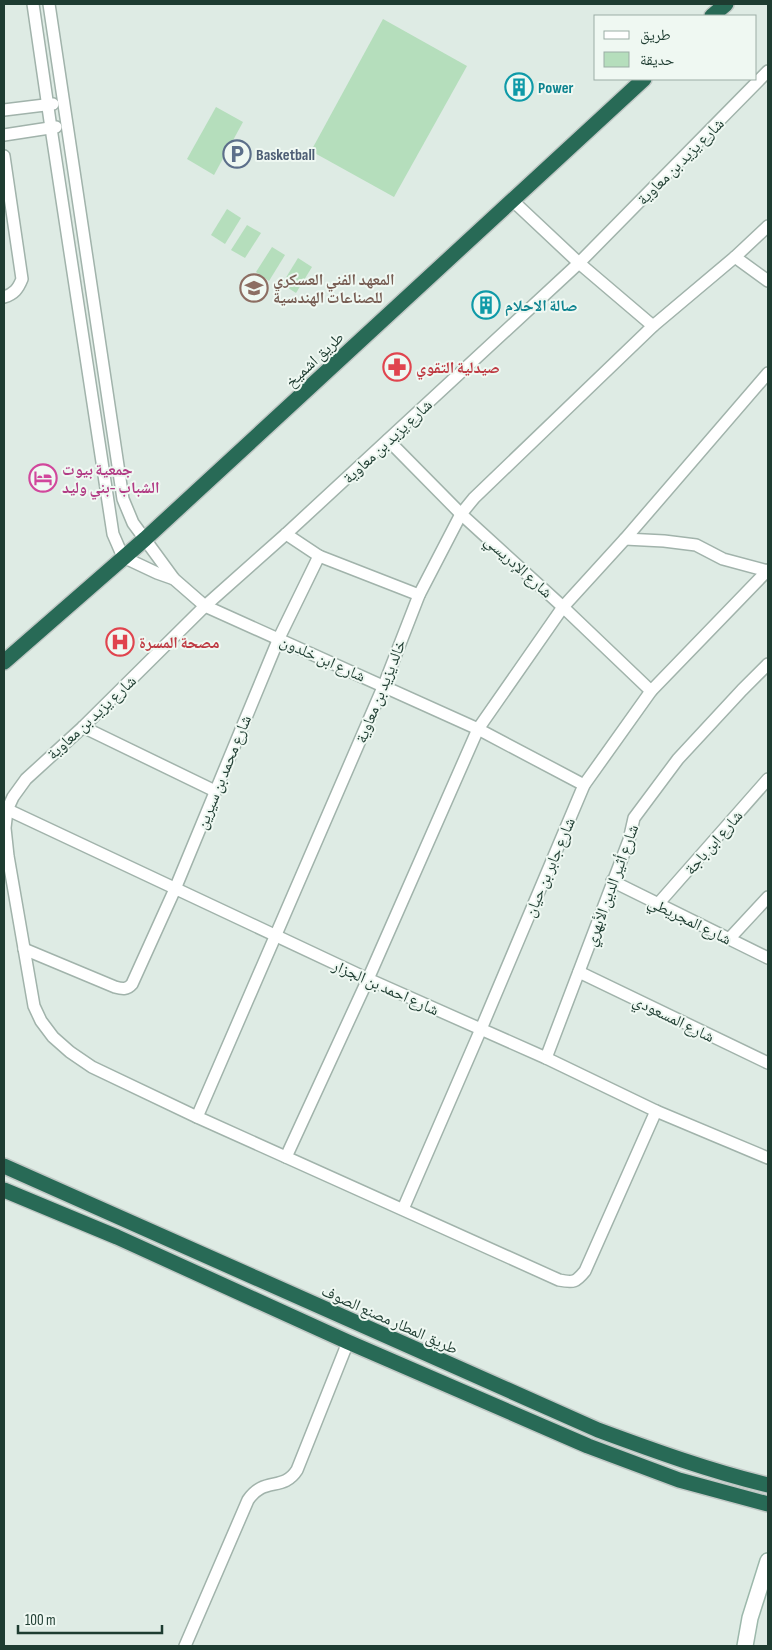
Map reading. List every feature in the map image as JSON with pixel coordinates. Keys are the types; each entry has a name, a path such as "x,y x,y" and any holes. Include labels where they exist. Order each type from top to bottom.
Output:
{"highway":[{"path":"713,15 726,4"},
{"name":"طريق اشميخ","path":"4,662 145,538 643,80"},
{"name":"طريق المطار مصنع الصوف","path":"4,1166 598,1430 668,1456 731,1476 768,1485"},
{"path":"4,1190 116,1237 348,1342 618,1458 686,1482 768,1504"},
{"path":"177,1265 184,1246"}],"street":[{"path":"34,4 47,105 113,534 123,557 174,579"},
{"path":"49,4 123,499 133,523 174,579"},
{"name":"شارع يزيد بن معاوية","path":"5,809 26,779 83,727 205,606 286,534 579,263 768,71"},
{"path":"4,110 64,102"},
{"path":"4,135 68,125"},
{"path":"4,156 22,279 19,287 13,293 4,297"},
{"path":"513,201 579,263 653,326"},
{"name":"خالد يزيد بن معاوية","path":"197,1117 384,685 419,595 461,514 474,498 653,326 735,257 768,226"},
{"path":"735,257 768,281"},
{"path":"286,1157 368,979 478,729 563,607 625,539 768,373"},
{"name":"شارع الإدريسي","path":"388,440 461,514 651,691"},
{"path":"286,534 319,556 419,595"},
{"path":"625,539 696,545 723,559 768,571"},
{"name":"شارع محمد بن سيرين","path":"24,949 123,989 129,988 137,978 176,889 279,638 319,556"},
{"name":"شارع جابر بن حيان","path":"403,1210 584,785 651,691 768,571"},
{"name":"شارع ابن خلدون","path":"174,579 205,606 384,685 478,729 584,785"},
{"name":"شارع أثير الدين الأبهري","path":"546,1058 628,840 634,818 678,759 768,664"},
{"path":"83,727 215,791"},
{"name":"شارع ابن باجة","path":"658,904 768,779"},
{"path":"5,809 8,856 34,1006 41,1021 53,1037 70,1052 92,1067 197,1117 559,1280 574,1282 585,1270 656,1111"},
{"name":"شارع احمد بن الجزار","path":"5,809 368,979 546,1058 656,1111 768,1158"},
{"name":"شارع المجريطي","path":"612,882 768,958"},
{"path":"729,939 768,897"},
{"name":"شارع المسعودي","path":"579,972 768,1063"},
{"path":"185,1646 253,1492 263,1486 284,1482 293,1476 297,1470 348,1342"},
{"path":"745,1646 750,1618 768,1561"}],"green space":[{"path":"383,19 467,66 394,197 311,151"},
{"path":"216,107 243,122 214,175 187,159"},
{"path":"227,209 241,218 225,244 211,235"},
{"path":"247,225 261,233 245,258 231,250"},
{"path":"272,247 285,255 269,281 256,272"},
{"path":"298,258 312,267 296,293 282,284"}],"place":[{"name":"Power","path":"519,87"},
{"name":"Basketball","path":"237,154"},
{"name":"المعهد الفني العسكري للصناعات الهندسية","path":"254,288"},
{"name":"صالة الاحلام","path":"486,305"},
{"name":"صيدلية التقوي","path":"397,367"},
{"name":"جمعية بيوت الشباب -بني وليد","path":"43,478"},
{"name":"مصحة المسرة","path":"120,642"}]}
